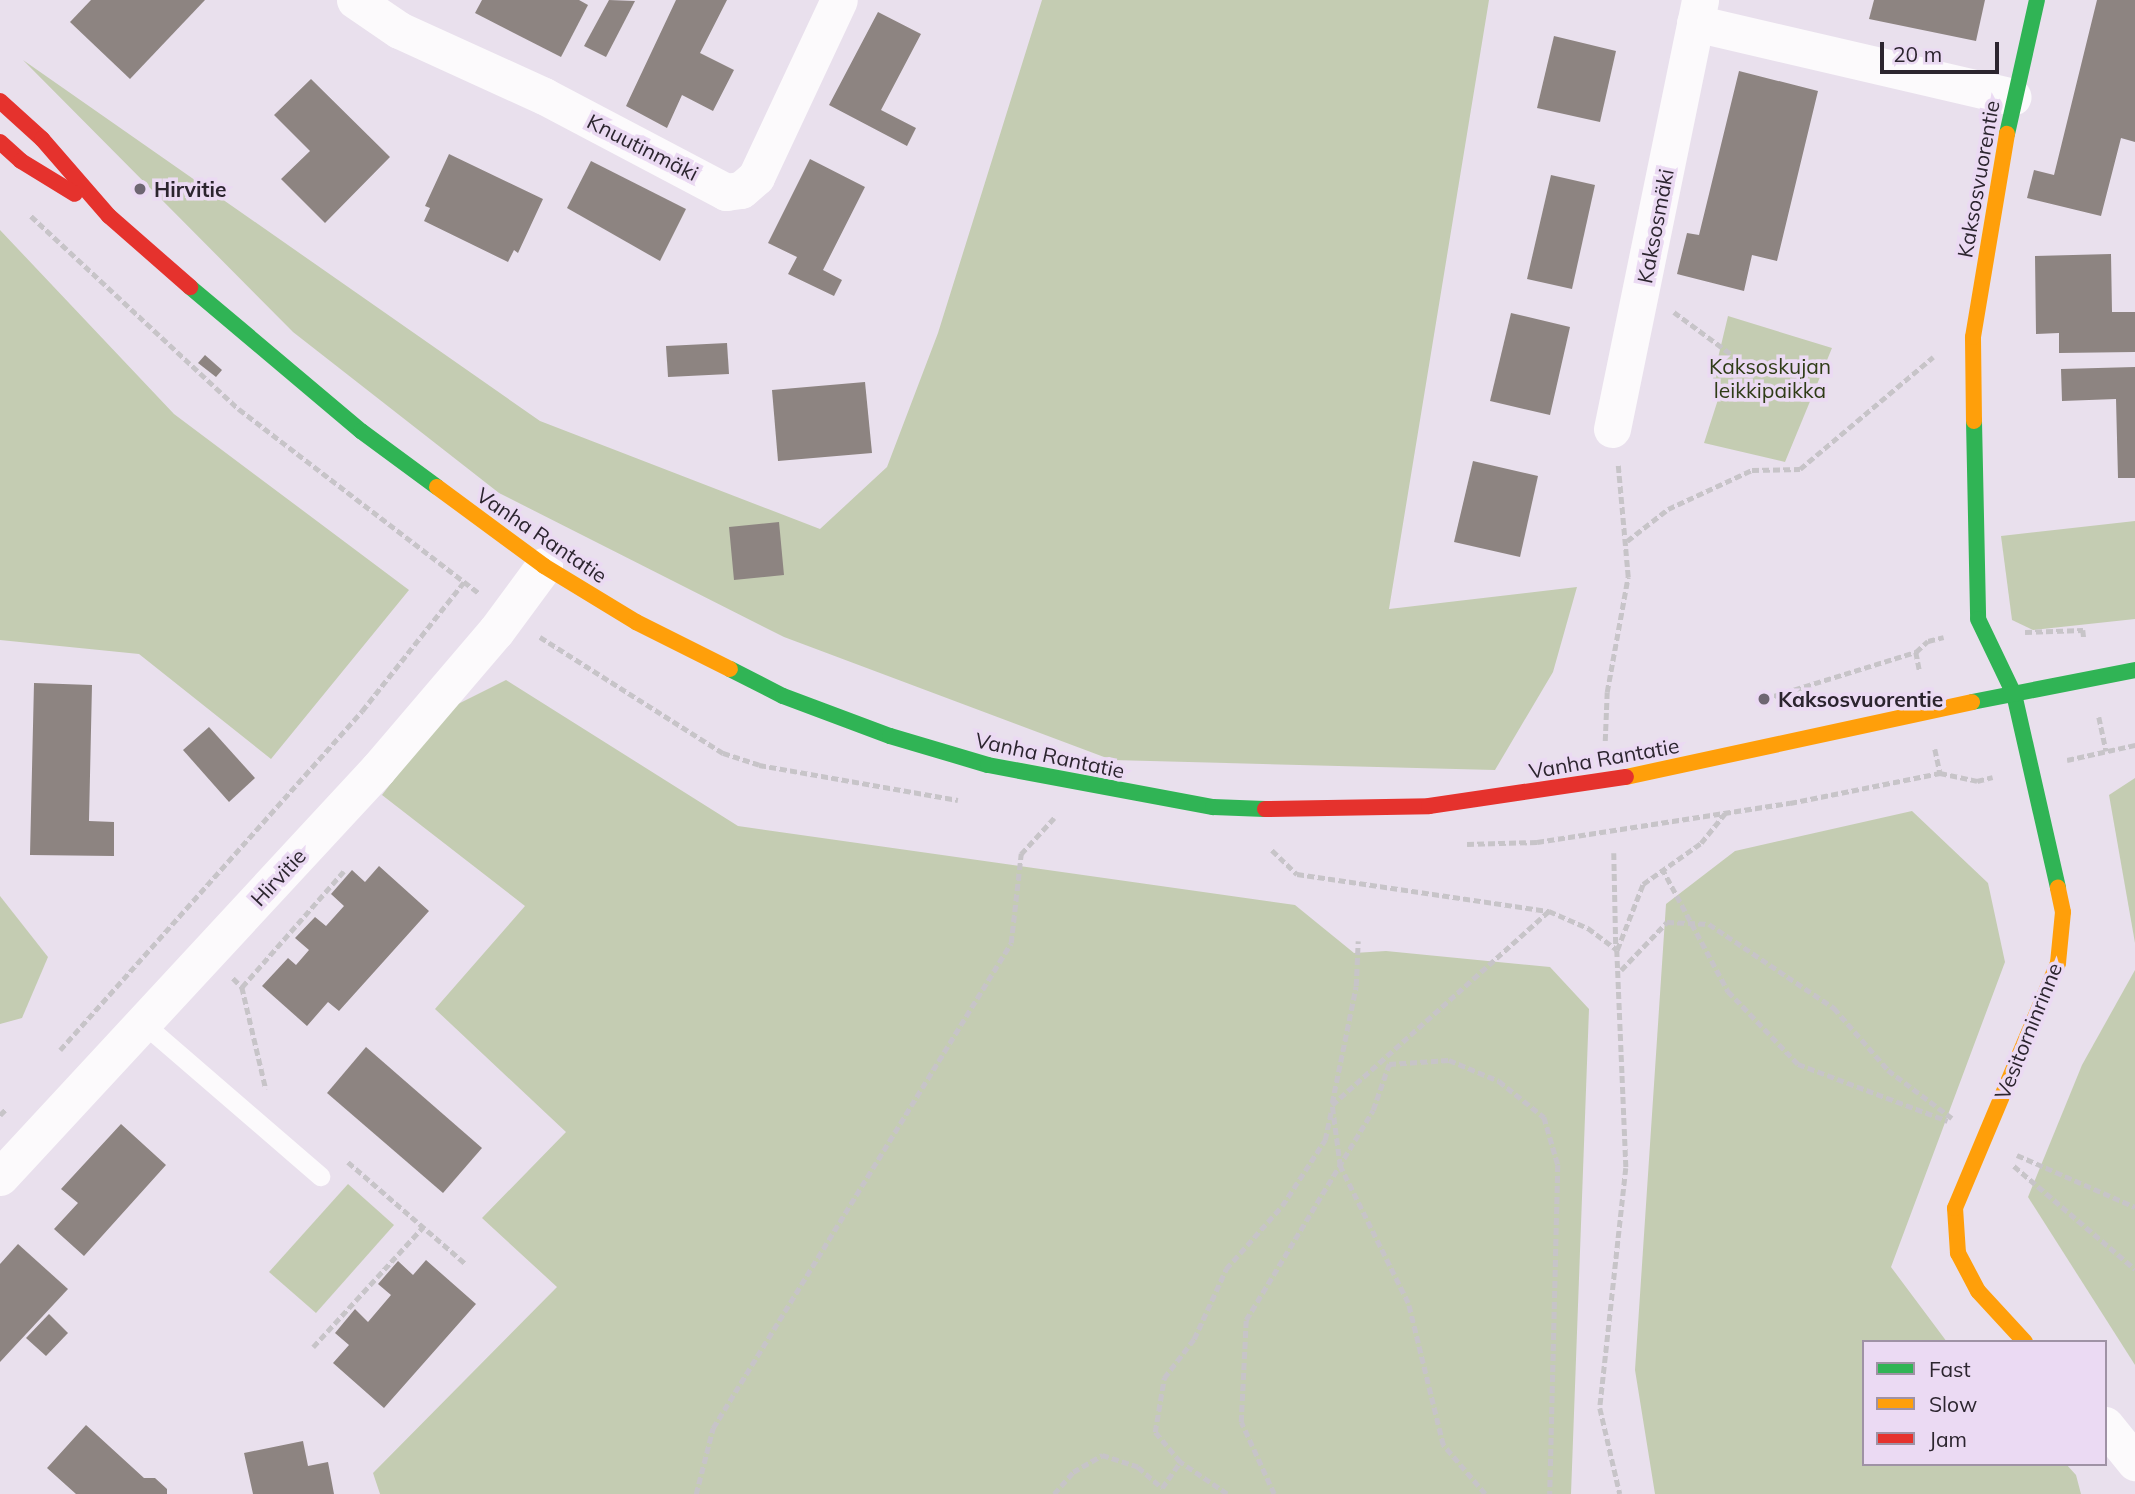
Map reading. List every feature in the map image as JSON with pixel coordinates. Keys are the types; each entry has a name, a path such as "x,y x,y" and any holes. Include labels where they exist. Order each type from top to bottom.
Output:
{"main road":[{"name":"Kaksosvuorentie","path":"2014,694 1995,662 1978,619 1973,337 2013,97 2037,0"},
{"name":"Vanha Rantatie","path":"0,101 42,139 109,216"},
{"name":"Vanha Rantatie","path":"0,142 21,161 109,216 361,431 544,566 636,622 783,695 891,736 988,765 1213,807 1309,811 1429,806 1588,785 2135,670"},
{"name":"Vesitorninrinne","path":"2014,694 2034,769 2063,912 2058,963 1955,1208 1958,1253 1978,1291 2023,1340"}],"street":[{"name":"Knuutinmäki","path":"355,0 399,30 544,96 726,192 741,190 756,177 839,0"},
{"name":"Kaksosmäki","path":"1612,429 1698,11 2013,97"},
{"name":"Hirvitie","path":"0,1177 378,769 507,616 544,566"},
{"path":"2107,1427 2135,1462"}],"lane":[{"path":"144,1024 320,1176"}],"path":[{"path":"21,207 239,409 507,616 723,753 759,765 961,801"},
{"path":"1643,288 1746,365"},
{"path":"1627,541 1668,509 1752,470 1800,468 1939,351 1973,337"},
{"path":"1605,741 1607,692 1628,577 1627,541 1612,429"},
{"path":"56,1055 362,711 464,582"},
{"path":"1765,698 1916,652"},
{"path":"1453,844 1537,842 1726,813 1940,773 1977,780 2135,745"},
{"path":"1617,950 1643,884 1700,843 1726,813"},
{"path":"1041,815 1069,820"},
{"path":"696,1494 713,1428 1011,943 1021,854 1055,818"},
{"path":"1258,848 1286,849"},
{"path":"1272,849 1297,874 1549,911 1588,928 1617,950"},
{"path":"1614,853 1626,1168 1600,1408 1620,1494"},
{"path":"1620,971 1667,922 1691,923 1709,924 1834,1008 1888,1070 1962,1126 1798,1064 1727,991 1691,923 1662,868"},
{"path":"242,986 344,871"},
{"path":"1332,1105 1549,911"},
{"path":"173,924 242,986 278,1139"},
{"path":"1227,1494 1180,1462 1155,1432 1164,1378 1194,1339 1226,1269 1282,1206 1325,1140 1356,986 1358,941"},
{"path":"1274,1494 1241,1422 1246,1321 1373,1110 1389,1065 1448,1060 1499,1081 1544,1117 1558,1165 1550,1494"},
{"path":"0,1115 10,1105"},
{"path":"1332,1105 1340,1166 1408,1303 1443,1445 1485,1494"},
{"path":"1984,1140 2135,1207"},
{"path":"1984,1140 2135,1269"},
{"path":"340,1156 467,1265"},
{"path":"313,1347 423,1227"},
{"path":"1054,1494 1073,1472 1102,1455 1138,1468 1162,1488 1180,1462"}],"green space":[{"path":"1042,0 1489,0 1389,609 1577,587 1553,672 1495,770 1112,760 784,637 499,493 293,332 23,60 540,421 820,529 887,467 938,333"},
{"path":"0,230 174,414 409,590 271,759 139,654 0,640"},
{"name":"Kaksoskujan leikkipaikka","path":"1728,316 1832,348 1785,462 1704,443 1723,384 1712,383"},
{"path":"2135,521 2135,619 2033,630 2012,620 2001,536"},
{"path":"506,680 738,826 1295,905 1354,953 1386,951 1550,967 1589,1009 1571,1494 380,1494 373,1473 557,1287 482,1218 566,1132 435,1009 525,906 382,795 448,709"},
{"path":"2135,778 2135,943 2109,795"},
{"path":"1912,811 1988,883 2005,962 1891,1267 1946,1340 1862,1340 1862,1466 2068,1466 2076,1475 2081,1494 1655,1494 1635,1370 1666,904 1735,851"},
{"path":"0,896 48,957 22,1018 0,1024"},
{"path":"2135,970 2135,1365 2028,1197 2082,1065"},
{"path":"348,1184 394,1225 316,1313 269,1272"}],"building":[{"path":"91,0 205,0 130,79 70,22"},
{"path":"482,0 579,0 588,5 561,57 475,13"},
{"path":"609,0 635,1 606,57 584,46"},
{"path":"676,0 727,0 700,53 734,70 713,111 682,95 667,128 626,106"},
{"path":"1874,0 1985,0 1976,41 1869,19"},
{"path":"2097,0 2135,0 2135,142 2121,138 2101,216 2027,198 2034,170 2054,175"},
{"path":"878,12 921,34 881,110 916,128 907,146 829,105"},
{"path":"1554,36 1616,51 1600,122 1537,108"},
{"path":"1739,71 1818,91 1777,261 1752,255 1744,291 1677,274 1687,233 1699,235"},
{"path":"311,79 390,157 325,223 281,179 310,151 274,115"},
{"path":"449,154 543,199 518,253 514,250 508,262 424,221 430,208 425,206"},
{"path":"810,159 865,187 823,270 842,280 834,296 788,274 797,257 768,243"},
{"path":"591,161 686,209 660,261 567,208"},
{"path":"1551,175 1595,185 1572,289 1527,279"},
{"path":"2111,254 2112,312 2135,312 2135,352 2059,353 2059,333 2036,334 2035,256"},
{"path":"1511,313 1570,327 1550,415 1490,401"},
{"path":"727,343 729,374 668,377 666,346"},
{"path":"205,355 222,370 216,377 198,363"},
{"path":"2135,367 2135,478 2118,478 2116,399 2062,401 2061,369"},
{"path":"865,382 872,453 778,461 772,390"},
{"path":"1473,461 1538,476 1520,557 1454,542"},
{"path":"779,522 784,575 734,580 729,527"},
{"path":"34,683 92,685 89,821 114,822 114,856 30,855"},
{"path":"209,727 255,778 229,802 183,750"},
{"path":"379,866 429,911 339,1011 328,1002 307,1026 262,986 288,958 296,965 309,950 295,938 315,917 326,926 344,906 331,894 352,870 365,882"},
{"path":"366,1047 482,1148 443,1193 327,1093"},
{"path":"121,1124 166,1165 84,1256 54,1229 78,1203 61,1189"},
{"path":"18,1244 68,1289 0,1362 0,1264"},
{"path":"426,1260 476,1304 384,1408 333,1363 349,1345 335,1333 355,1309 368,1322 391,1295 378,1284 398,1261 413,1275"},
{"path":"49,1314 68,1333 46,1356 26,1338"},
{"path":"86,1425 144,1478 155,1478 167,1489 167,1494 76,1494 47,1468"},
{"path":"303,1441 308,1466 328,1462 334,1494 253,1494 244,1453"}],"traffic: fast":[{"path":"2007,134 2037,0"},
{"path":"190,287 361,431 437,487"},
{"path":"1974,421 1978,619 2014,694 2058,888"},
{"path":"730,669 783,696 890,736 988,765 1213,807 1265,809"},
{"path":"1972,702 2135,670"}],"traffic: slow":[{"path":"1974,421 1973,337 2007,134"},
{"path":"437,487 544,566 636,622 730,669"},
{"path":"1626,777 1972,702"},
{"path":"2023,1340 1978,1291 1958,1253 1955,1208 2058,963 2063,912 2058,888"}],"traffic: jam":[{"path":"0,101 42,139 109,216 190,287"},
{"path":"0,142 21,161 75,194"},
{"path":"1265,809 1429,806 1626,777"}],"place":[{"name":"Hirvitie","path":"140,189"},
{"name":"Kaksosvuorentie","path":"1764,699"}]}
